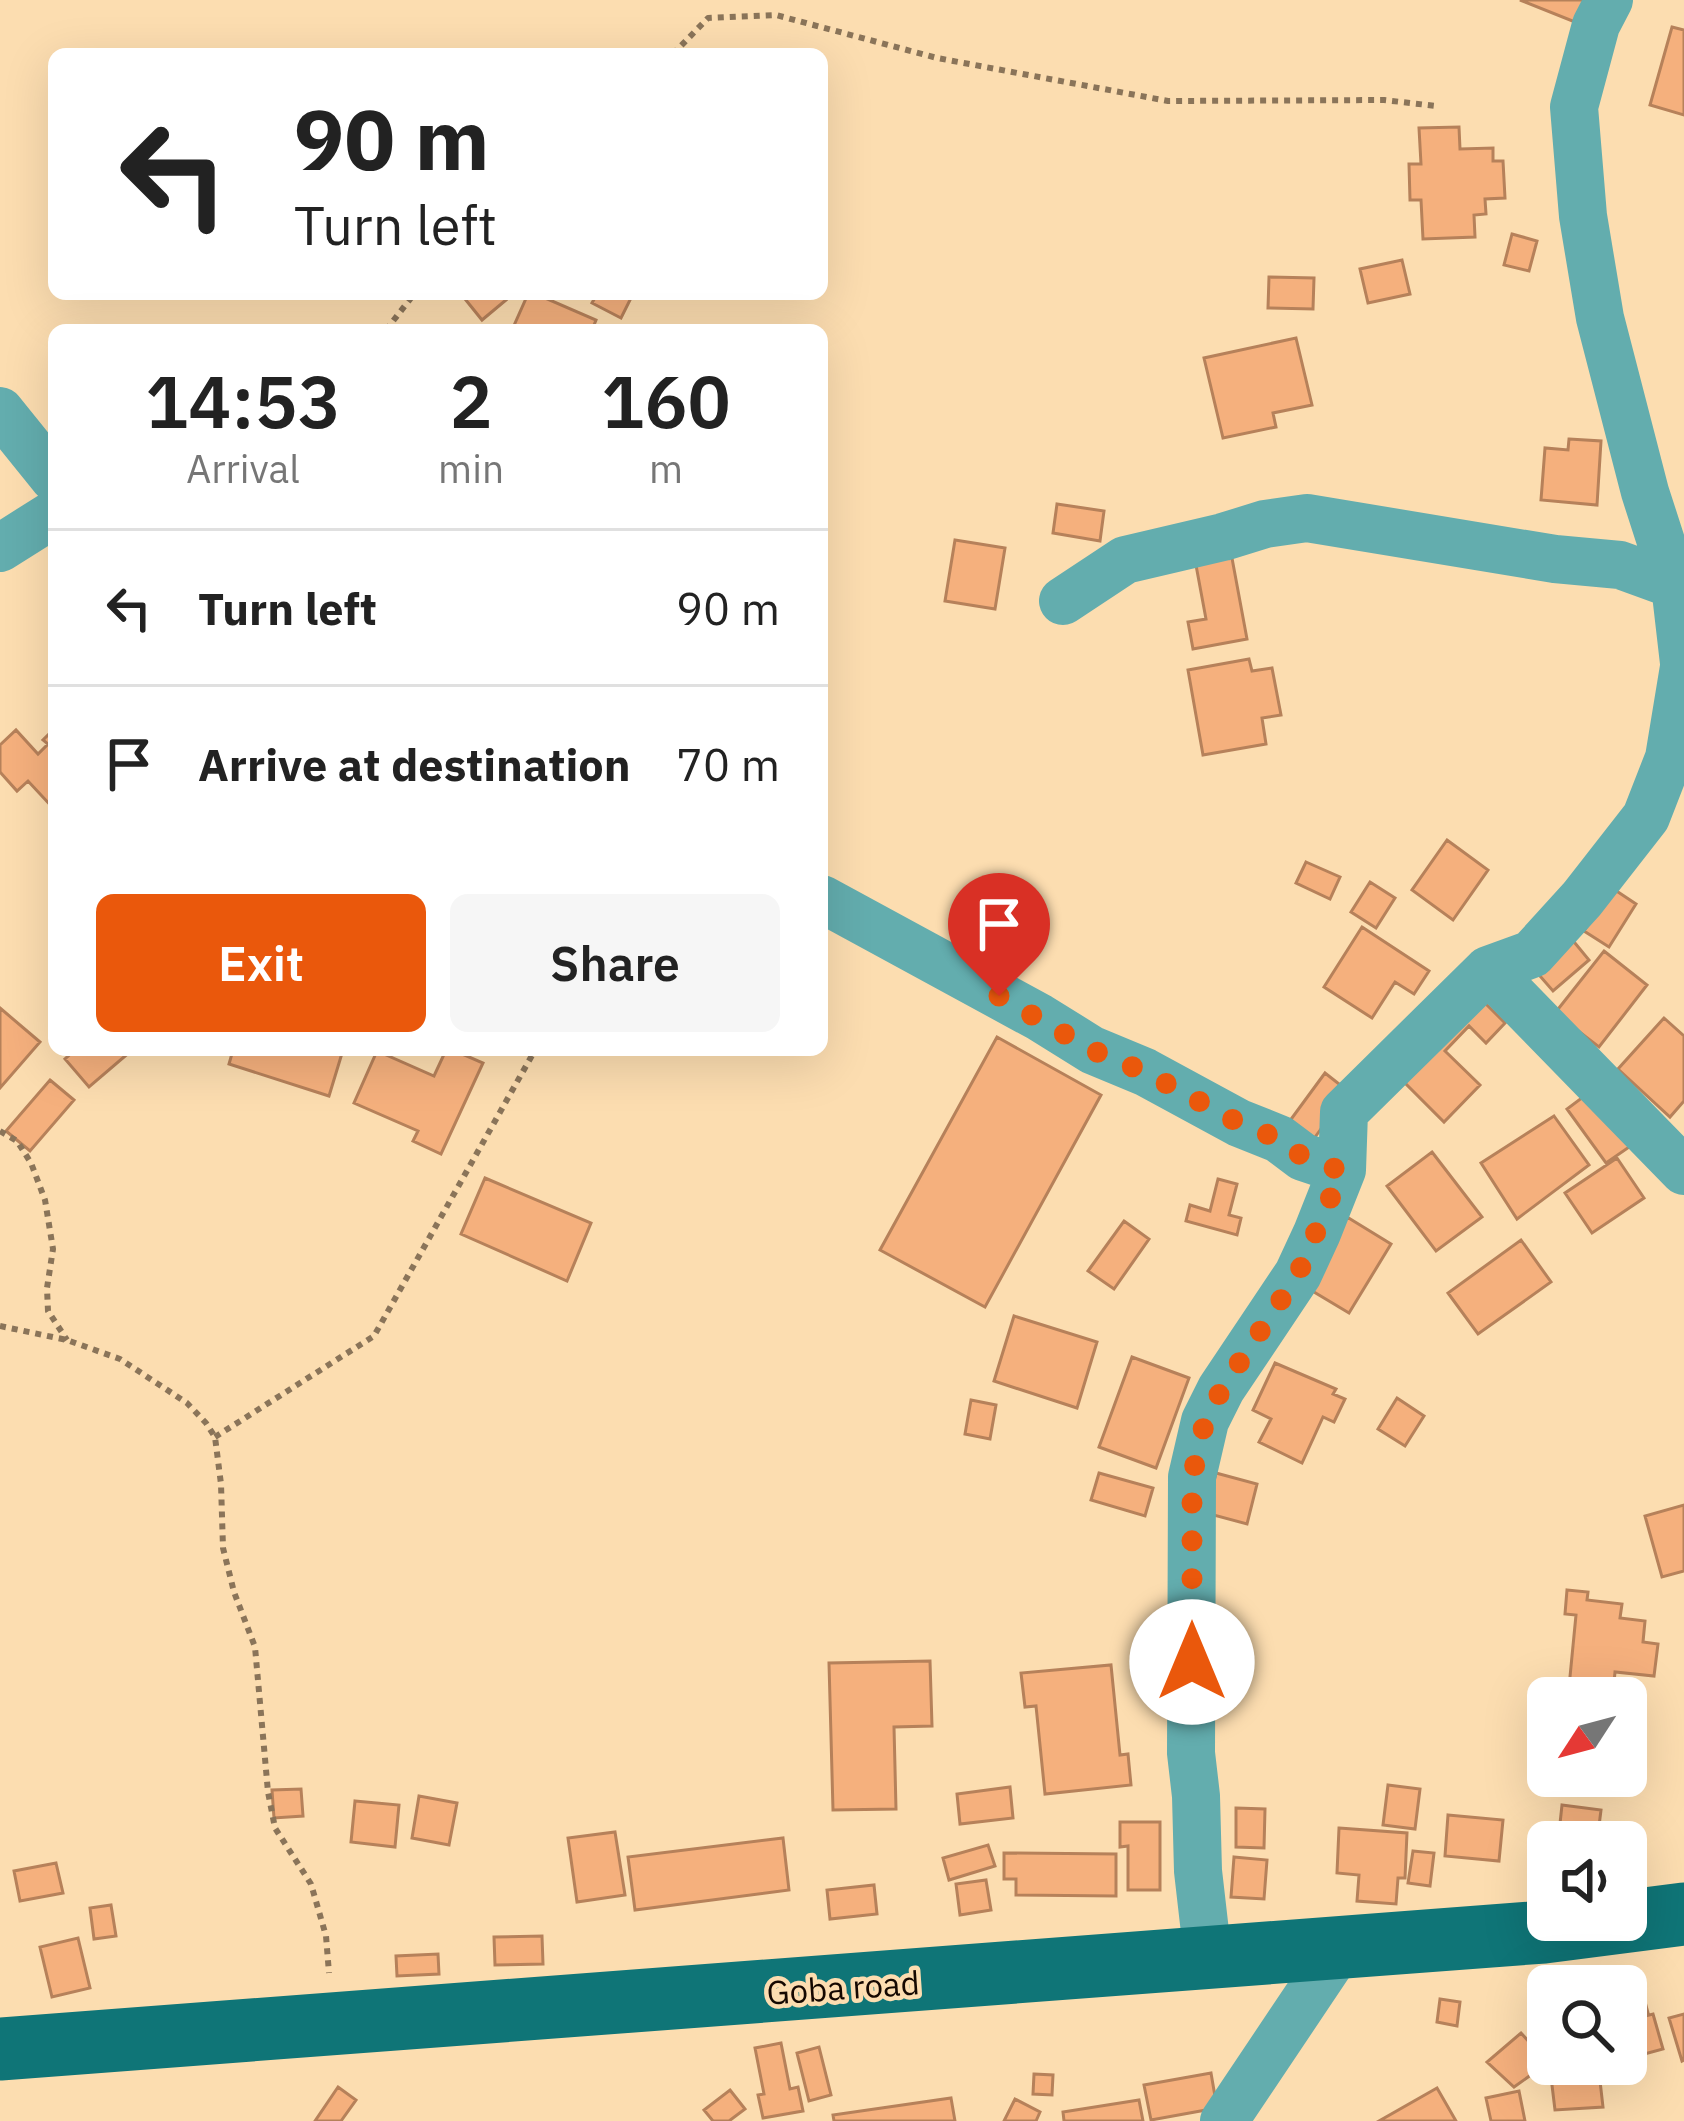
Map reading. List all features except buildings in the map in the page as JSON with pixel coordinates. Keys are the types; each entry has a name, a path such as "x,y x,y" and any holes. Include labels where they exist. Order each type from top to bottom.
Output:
{"main road":[{"name":"Goba road","path":"0,2049 1544,1932 1684,1913"}],"street":[{"path":"1208,1958 1191,1753 1192,1477 1205,1421 1298,1274 1342,1171 1344,1112 1488,970 1532,954 1646,817 1669,758 1681,635 1606,342 1583,216 1574,107 1596,25 1609,0"},
{"path":"0,411 48,471"},
{"path":"0,548 48,518"},
{"path":"1063,602 1125,560 1307,518 1555,559 1620,565 1681,635"},
{"path":"828,902 1092,1050 1279,1139 1303,1157 1342,1171"},
{"path":"1488,970 1684,1171"},
{"path":"1224,2121 1340,1948"}],"path":[{"path":"679,48 708,18 776,15 937,58 1168,101 1384,100 1436,106"},
{"path":"391,324 409,300"},
{"path":"214,1437 374,1336 532,1056"},
{"path":"0,1131 17,1141 32,1163 45,1200 53,1249 48,1311 67,1340"},
{"path":"0,1326 67,1340 120,1359 188,1403 214,1437 223,1548 255,1647 275,1828 311,1884 326,1936 334,2024"}],"route":[{"path":"999,996 1092,1050 1279,1139 1303,1157 1342,1171 1298,1274 1205,1421 1192,1477 1192,1662"}]}
